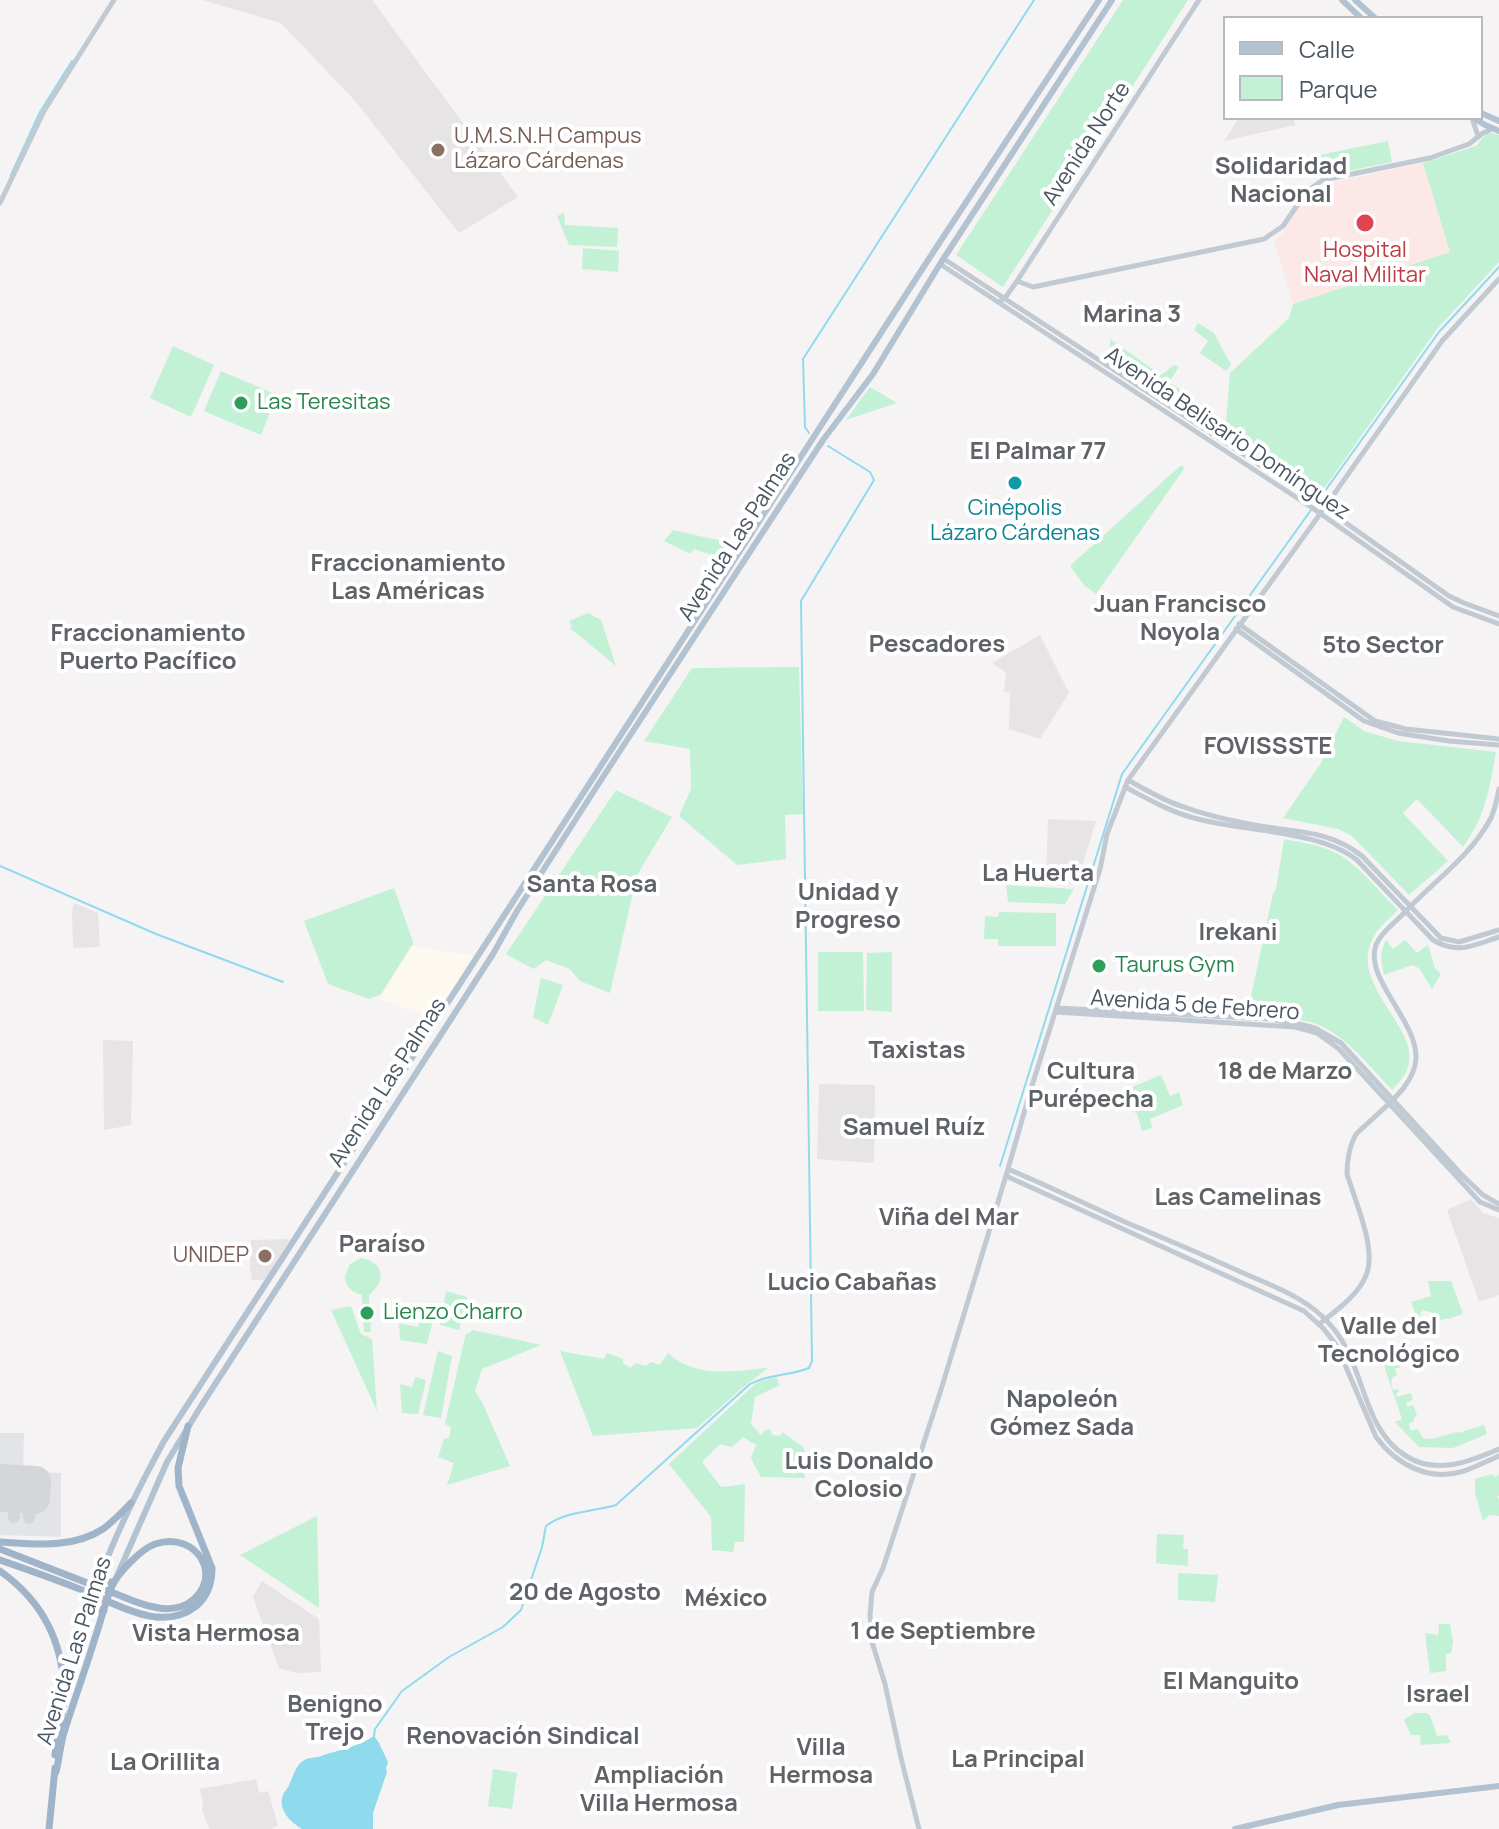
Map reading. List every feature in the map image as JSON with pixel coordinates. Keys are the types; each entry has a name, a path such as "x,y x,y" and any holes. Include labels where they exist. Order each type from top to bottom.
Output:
{"highway":[{"path":"0,1549 121,1607 150,1616 175,1617 195,1607 209,1588 212,1574 211,1563 179,1486 178,1468 188,1429"},
{"path":"0,1542 49,1545 75,1541 102,1530 131,1503"},
{"path":"0,1560 165,1609 183,1606 196,1597 204,1583 205,1570 202,1558 190,1546 176,1541 144,1549 113,1583 100,1578"},
{"path":"0,1571 32,1599 53,1635 59,1654 64,1702"},
{"name":"Avenida Las Palmas","path":"56,1772 63,1737 113,1583"},
{"path":"90,1608 104,1611"},
{"name":"Avenida Las Palmas","path":"56,1772 57,1735 64,1702"},
{"path":"49,1829 56,1772"}],"main road":[{"name":"Avenida Las Palmas","path":"64,1702 100,1578 131,1503 158,1452 1099,0"},
{"name":"Avenida Las Palmas","path":"113,1583 169,1458 201,1406 493,954 601,780 823,440 873,374 942,261 1112,0"},
{"path":"1342,0 1359,16"},
{"path":"1355,0 1373,16"},
{"path":"1477,120 1496,130"},
{"path":"191,1399 201,1406"},
{"path":"158,1452 169,1458"},
{"path":"1235,1829 1338,1805 1499,1786"}],"street":[{"path":"0,203 44,111 114,0"},
{"name":"Avenida Norte","path":"999,302 1017,281 1199,0"},
{"path":"1474,120 1478,137"},
{"path":"1017,281 1033,287 1260,241 1277,232 1301,198 1323,180 1430,158 1496,130"},
{"name":"Avenida Belisario Domínguez","path":"942,261 999,302 1304,503 1318,507 1449,596 1499,616"},
{"name":"Avenida Belisario Domínguez","path":"962,275 1005,298 1308,496 1318,507 1453,607 1499,624"},
{"path":"919,1829 872,1642 872,1592 883,1568 940,1393 1100,869 1107,834 1128,780 1318,507 1442,341 1499,279"},
{"path":"1304,503 1308,496"},
{"path":"1238,626 1364,721 1398,733 1499,742"},
{"path":"1128,780 1182,811"},
{"path":"1125,787 1217,824 1325,843 1346,852 1407,909 1449,941 1467,941 1499,930"},
{"path":"1319,1324 1352,1296 1367,1274 1368,1243 1347,1174 1354,1136 1403,1088 1415,1066 1415,1047 1405,1021 1381,980 1376,965 1377,942 1475,841 1492,816 1499,789"},
{"path":"1407,909 1433,940 1442,946 1469,947 1499,937"},
{"name":"Avenida 5 de Febrero","path":"1056,1010 1304,1025 1332,1037 1341,1043 1390,1102 1476,1189 1499,1207"},
{"path":"1007,1173 1258,1280 1314,1309 1345,1346 1381,1431 1392,1446 1406,1456 1435,1466 1452,1465 1499,1449"},
{"path":"1007,1173 1304,1311 1337,1346 1376,1437 1405,1465 1427,1473 1445,1474 1462,1472 1499,1456"}],"shaded area":[{"name":"U.M.S.N.H Campus Lázaro Cárdenas","path":"202,0 372,0 518,197 459,233 356,102 281,23"},
{"path":"1238,120 1294,120 1295,125 1224,141"},
{"name":"Hospital Naval Militar","path":"1423,163 1450,252 1293,304 1274,240 1282,234 1305,197 1321,185"},
{"path":"1040,635 1069,693 1040,739 1009,729 1010,693 1004,691 1006,673 992,663"},
{"path":"1048,819 1096,821 1076,885 1046,882"},
{"path":"74,903 98,913 100,947 73,948"},
{"path":"412,946 473,956 434,1019 379,999"},
{"path":"103,1040 133,1041 131,1125 104,1130"},
{"path":"819,1084 875,1085 874,1163 817,1159"},
{"path":"1471,1199 1483,1213 1499,1218 1499,1295 1479,1302 1447,1210"},
{"name":"UNIDEP","path":"290,1239 265,1280 252,1280 251,1240"},
{"path":"0,1433 24,1433 23,1471 61,1473 61,1537 0,1535"},
{"path":"262,1581 319,1619 321,1672 296,1673 279,1668 253,1597"},
{"path":"256,1779 259,1793 268,1791 278,1825 271,1829 210,1829 202,1811 200,1789"}],"green space":[{"path":"1123,0 1188,0 1003,287 956,255"},
{"path":"1488,132 1499,135 1499,262 1437,329 1318,497 1225,436 1230,373 1289,318 1293,304 1450,252 1423,163 1476,146"},
{"path":"1388,141 1392,162 1314,178 1310,157"},
{"path":"564,213 565,225 618,228 617,247 569,245 557,216"},
{"path":"583,248 619,251 618,272 582,269"},
{"path":"1198,323 1214,333 1231,365 1226,371 1200,353 1208,341 1194,330"},
{"path":"1110,339 1161,375 1174,365 1179,367 1169,382 1187,394 1177,402 1111,360"},
{"name":"Las Teresitas","path":"173,346 214,365 191,417 150,398"},
{"name":"Las Teresitas","path":"221,371 277,395 261,435 204,411"},
{"path":"870,387 897,403 846,420"},
{"path":"1180,466 1184,469 1096,594 1084,585 1070,566"},
{"path":"673,530 735,544 724,559 694,549 690,554 664,541"},
{"path":"588,613 601,620 616,666 570,628 569,621"},
{"path":"799,667 803,814 785,815 786,859 737,865 679,816 691,789 690,749 644,741 692,668"},
{"path":"1344,717 1364,731 1398,741 1496,752 1482,813 1463,847 1417,799 1403,813 1448,861 1409,895 1352,836 1338,829 1283,818 1321,763"},
{"path":"616,790 672,817 637,875 610,993 580,981 570,969 546,960 534,969 506,954"},
{"path":"1284,839 1319,846 1338,854 1362,873 1398,910 1375,934 1368,956 1370,973 1377,990 1406,1039 1410,1055 1406,1073 1392,1090 1357,1052 1327,1029 1282,1017 1247,1015 1276,889"},
{"path":"1006,885 1074,889 1065,904 1008,902"},
{"path":"394,888 414,945 381,994 369,999 328,984 304,921"},
{"path":"999,912 1056,913 1056,946 998,946 998,939 984,939 985,916 998,917"},
{"path":"1386,940 1393,949 1405,940 1417,953 1428,945 1435,968 1441,974 1432,989 1419,968 1412,965 1384,975 1381,957"},
{"path":"818,952 863,952 864,1011 818,1011"},
{"path":"892,952 892,1012 866,1010 867,953"},
{"path":"541,978 563,985 548,1025 533,1017"},
{"path":"1161,1075 1170,1096 1179,1092 1183,1105 1150,1119 1152,1128 1142,1131 1125,1090"},
{"name":"Lienzo Charro","path":"361,1258 369,1260 380,1273 379,1284 369,1295 371,1332 364,1332 362,1295 350,1288 345,1276 350,1264"},
{"path":"1428,1281 1451,1281 1463,1314 1435,1323 1434,1313 1422,1310 1417,1317 1411,1302 1431,1296"},
{"path":"446,1291 467,1297 459,1330 440,1325"},
{"path":"351,1306 361,1334 372,1339 377,1411 331,1310"},
{"path":"422,1311 435,1313 427,1344 400,1340 399,1323 418,1327"},
{"path":"473,1330 541,1345 482,1369 475,1391 510,1466 447,1485 454,1463 438,1457 444,1439 449,1438 451,1427 445,1424 466,1333"},
{"path":"1392,1344 1400,1367 1395,1369 1397,1375 1391,1382 1393,1390 1398,1389 1397,1397 1411,1393 1413,1400 1406,1403 1407,1407 1413,1405 1417,1415 1409,1424 1411,1431 1417,1429 1424,1439 1484,1425 1487,1434 1453,1448 1419,1447 1395,1422 1402,1419 1380,1354 1384,1352 1382,1347"},
{"path":"438,1351 452,1356 441,1418 423,1415"},
{"path":"560,1351 604,1359 607,1353 623,1359 623,1363 630,1368 636,1363 660,1365 668,1353 691,1367 703,1370 768,1368 697,1428 593,1436"},
{"path":"415,1377 426,1380 418,1414 402,1413 400,1384 412,1387"},
{"path":"776,1377 780,1385 755,1397 751,1424 761,1435 770,1429 772,1435 780,1436 782,1432 803,1447 808,1462 802,1464 805,1478 761,1477 751,1458 756,1445 743,1437 732,1447 720,1444 702,1462 721,1487 745,1484 744,1542 735,1542 733,1552 712,1550 711,1517 669,1464 754,1385"},
{"path":"1492,1474 1495,1477 1499,1474 1499,1516 1489,1515 1483,1521 1475,1493 1475,1479"},
{"path":"317,1516 319,1608 240,1555"},
{"path":"1157,1534 1184,1535 1183,1549 1188,1549 1188,1566 1156,1563"},
{"path":"1178,1573 1218,1575 1215,1602 1178,1600"},
{"path":"1439,1624 1450,1624 1451,1653 1446,1654 1446,1671 1430,1673 1425,1633 1438,1635"},
{"path":"1414,1713 1430,1715 1437,1736 1447,1735 1451,1743 1421,1745 1420,1735 1411,1735 1404,1720"},
{"path":"493,1769 517,1773 512,1809 488,1806"}],"water":[{"path":"374,1736 388,1762 373,1813 373,1829 302,1829 293,1823 283,1809 282,1799 301,1763 355,1746"}],"waterway":[{"path":"809,433 805,427 803,359 1034,0"},
{"path":"11,175 40,112 72,61"},
{"path":"1317,502 1439,332 1499,267"},
{"path":"374,1736 375,1729 402,1691 449,1657 503,1627 521,1610 546,1526 570,1515 616,1505 750,1384 809,1368 812,1361 801,601 874,480 870,472 828,446"},
{"path":"1000,1166 1122,774 1311,510"},
{"path":"0,866 156,934 283,982"}],"taxiway":[{"path":"6,1488 15,1498 14,1517"},
{"path":"21,1489 29,1497 29,1518"}],"runway":[{"path":"0,1479 36,1481 35,1499 0,1497"}],"place":[{"name":"U.M.S.N.H Campus Lázaro Cárdenas","path":"438,150"},
{"name":"Hospital Naval Militar","path":"1365,223"},
{"name":"Las Teresitas","path":"241,403"},
{"name":"Cinépolis Lázaro Cárdenas","path":"1015,483"},
{"name":"Taurus Gym","path":"1099,966"},
{"name":"UNIDEP","path":"265,1256"},
{"name":"Lienzo Charro","path":"367,1313"}],"district":[{"name":"Solidaridad Nacional","path":"1281,181"},
{"name":"Marina 3","path":"1132,315"},
{"name":"El Palmar 77","path":"1038,452"},
{"name":"Fraccionamiento Las Américas","path":"408,578"},
{"name":"Juan Francisco Noyola","path":"1180,619"},
{"name":"Pescadores","path":"937,645"},
{"name":"5to Sector","path":"1383,646"},
{"name":"Fraccionamiento Puerto Pacífico","path":"148,648"},
{"name":"FOVISSSTE","path":"1268,747"},
{"name":"La Huerta","path":"1038,874"},
{"name":"Santa Rosa","path":"592,885"},
{"name":"Unidad y Progreso","path":"848,907"},
{"name":"Irekani","path":"1238,933"},
{"name":"Taxistas","path":"917,1051"},
{"name":"18 de Marzo","path":"1285,1072"},
{"name":"Cultura Purépecha","path":"1091,1086"},
{"name":"Samuel Ruíz","path":"914,1128"},
{"name":"Las Camelinas","path":"1238,1198"},
{"name":"Viña del Mar","path":"949,1218"},
{"name":"Paraíso","path":"382,1245"},
{"name":"Lucio Cabañas","path":"852,1283"},
{"name":"Valle del Tecnológico","path":"1389,1341"},
{"name":"Napoleón Gómez Sada","path":"1062,1414"},
{"name":"Luis Donaldo Colosio","path":"859,1476"},
{"name":"20 de Agosto","path":"585,1593"},
{"name":"México","path":"726,1599"},
{"name":"1 de Septiembre","path":"943,1632"},
{"name":"Vista Hermosa","path":"216,1634"},
{"name":"El Manguito","path":"1231,1682"},
{"name":"Israel","path":"1438,1695"},
{"name":"Benigno Trejo","path":"335,1719"},
{"name":"Renovación Sindical","path":"523,1737"},
{"name":"La Principal","path":"1018,1760"},
{"name":"Villa Hermosa","path":"821,1762"},
{"name":"La Orillita","path":"165,1763"},
{"name":"Ampliación Villa Hermosa","path":"659,1790"}]}
